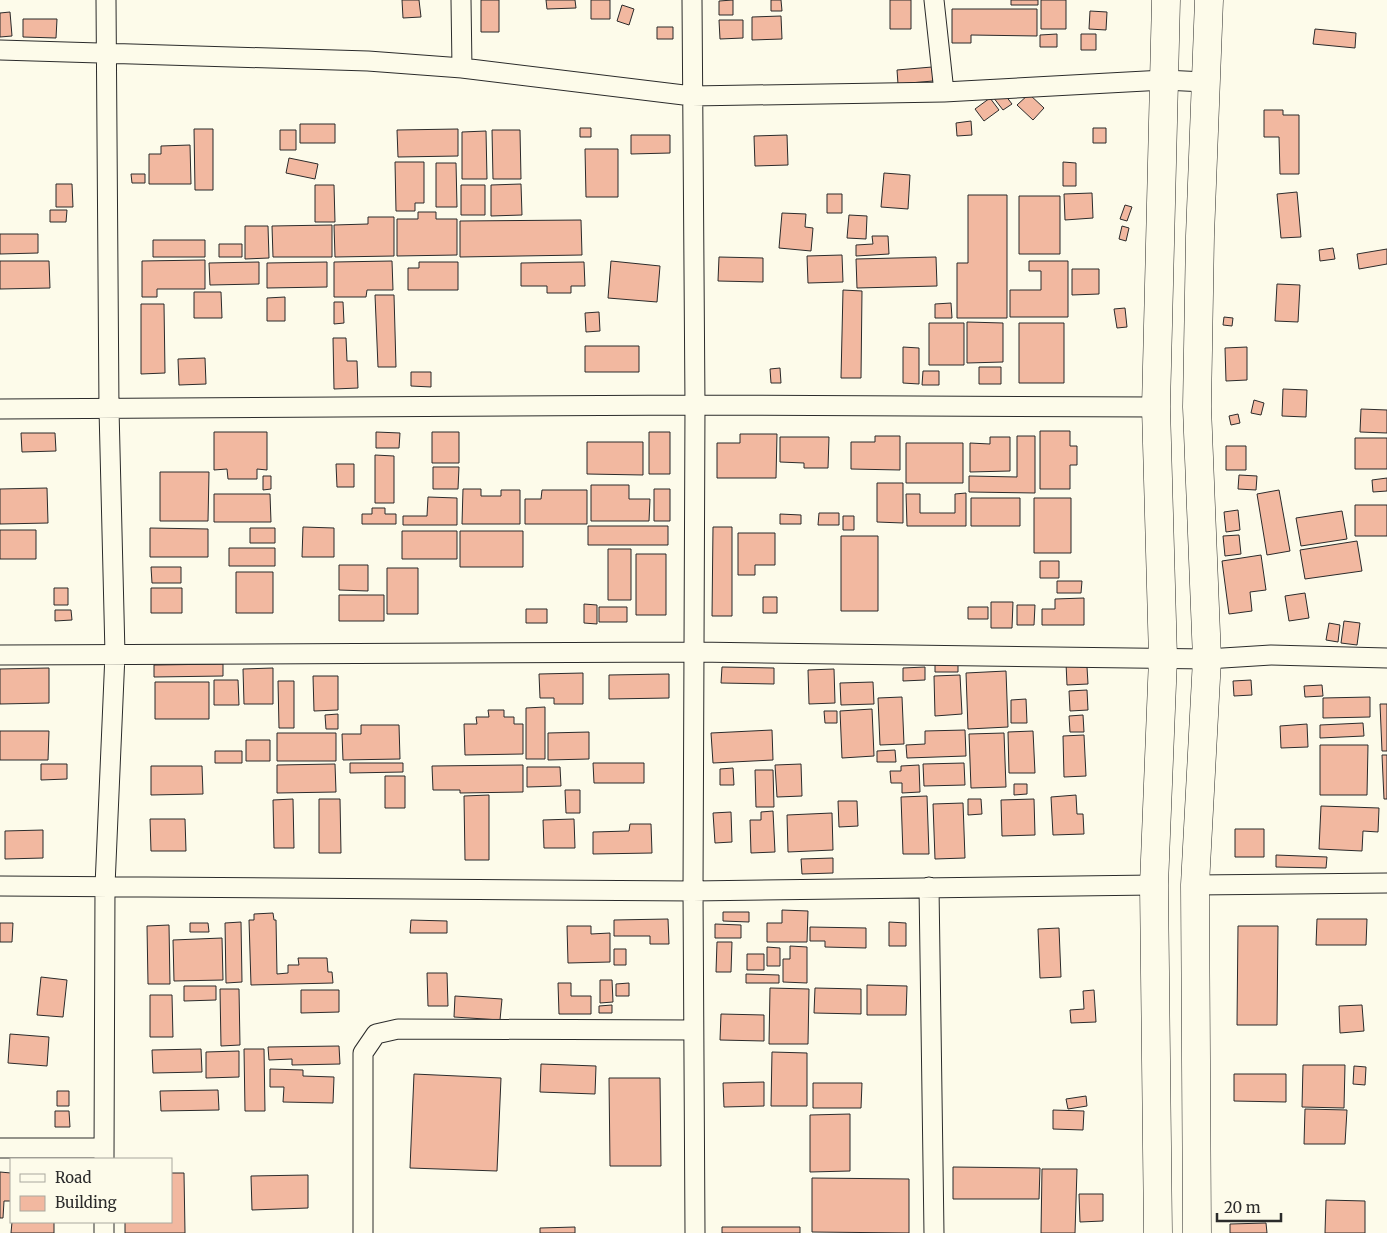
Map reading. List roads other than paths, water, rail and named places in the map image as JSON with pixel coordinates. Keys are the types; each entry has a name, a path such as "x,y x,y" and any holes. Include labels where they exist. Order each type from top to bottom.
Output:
{"highway":[{"path":"1158,1233 1154,885 1164,658 1156,407 1166,0"},
{"path":"1197,1233 1195,885 1207,658 1197,407 1205,82 1209,0"}],"street":[{"path":"0,1148 104,1153 105,886 115,654 109,409 106,0"},
{"path":"462,0 462,68"},
{"path":"692,0 695,406 694,1233"},
{"path":"934,0 944,92"},
{"path":"0,50 368,61 462,68 692,96 944,92 1164,80 1205,82"},
{"path":"0,408 1156,407"},
{"path":"0,655 695,652 1164,658 1271,656 1387,658"},
{"path":"1195,885 1387,883"},
{"path":"0,886 693,891 1154,885"},
{"path":"929,887 934,1233"},
{"path":"363,1233 363,1053 376,1034 398,1029 694,1030"}]}
